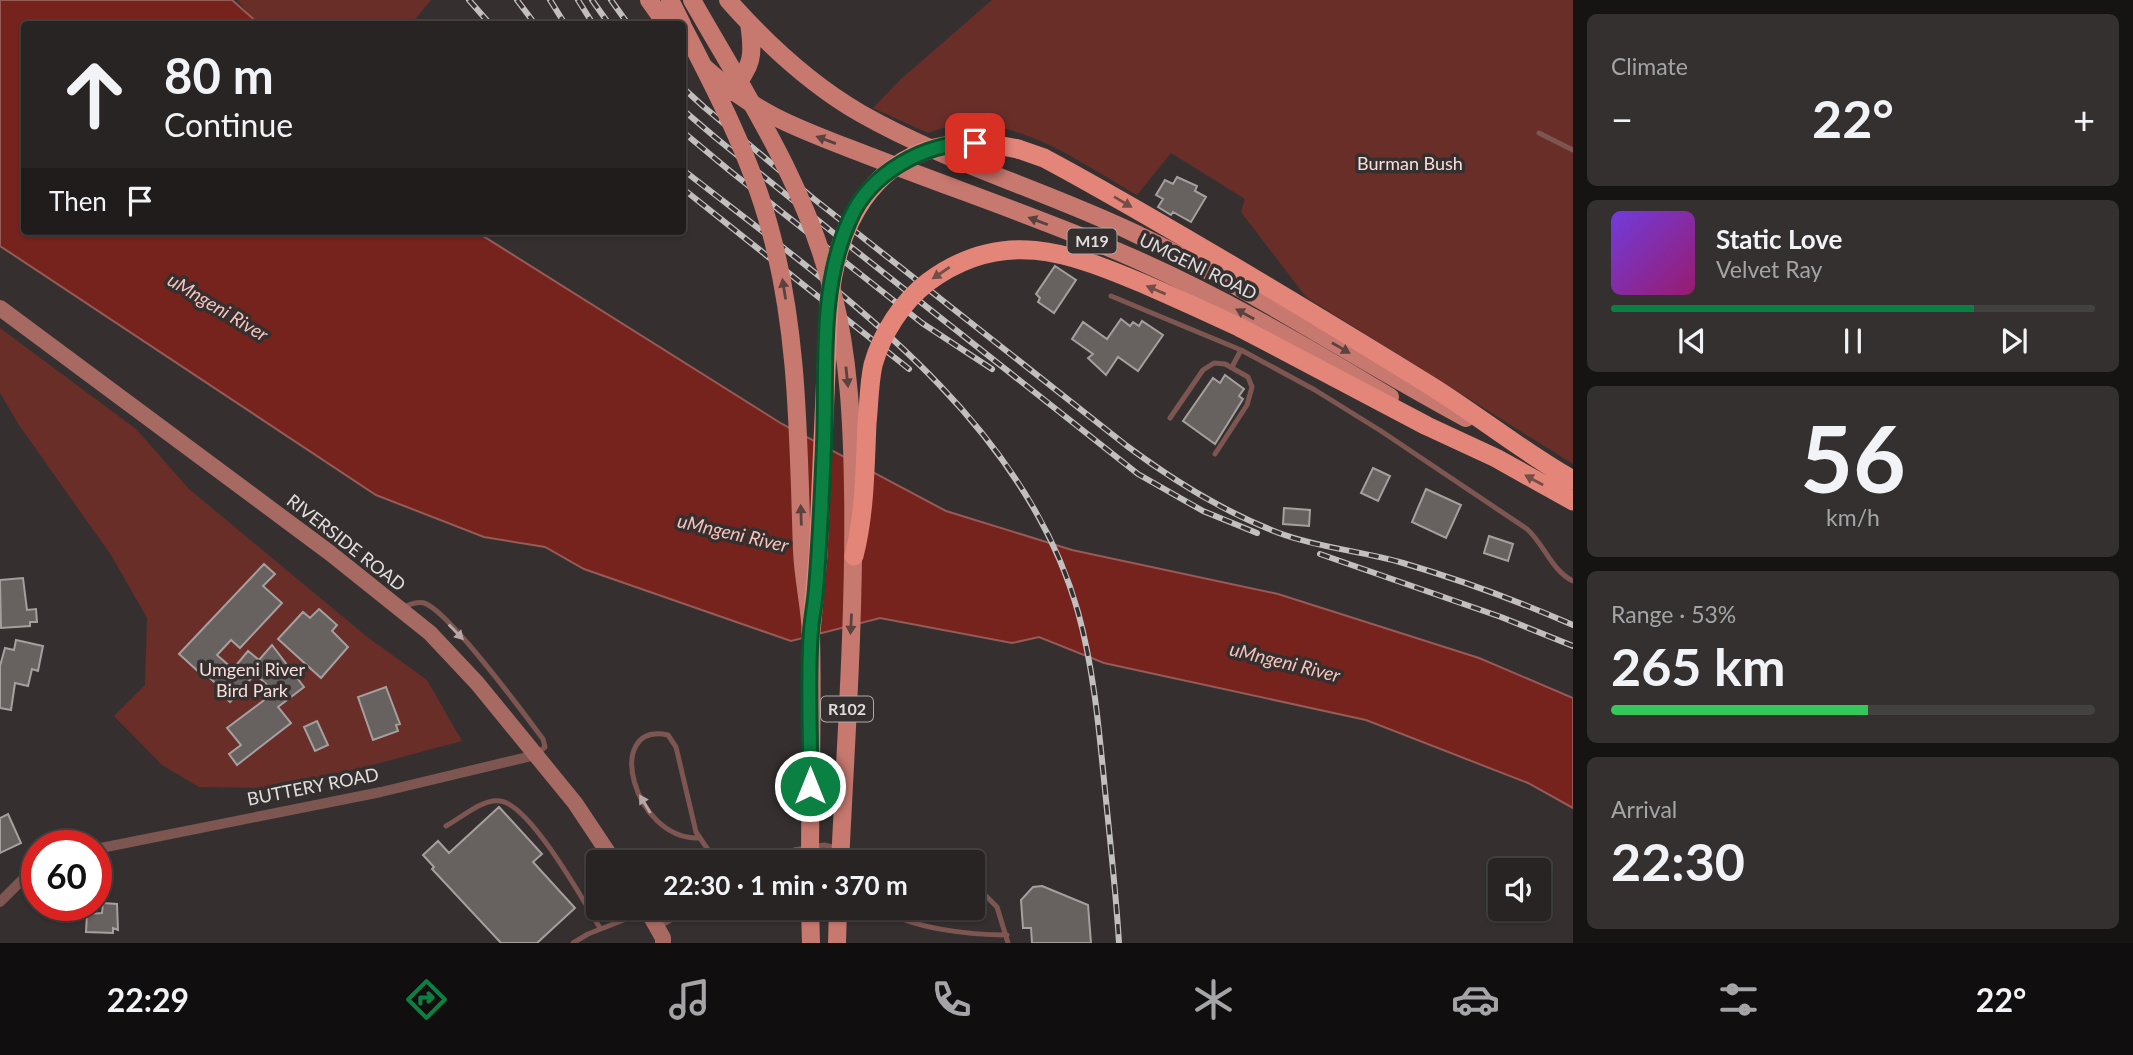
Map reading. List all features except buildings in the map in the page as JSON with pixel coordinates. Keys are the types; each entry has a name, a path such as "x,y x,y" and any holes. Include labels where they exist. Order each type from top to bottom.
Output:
{"highway":[{"path":"811,632 818,555 825,364 831,285 849,221 864,197 882,177 903,162 946,145 982,143 1018,149 1044,158 1256,279 1463,406 1505,439"},
{"path":"854,556 862,505 874,365 883,338 905,304 924,285 951,266 985,255 1013,250 1061,253 1132,279 1241,328 1427,426 1496,458"},
{"name":"UMGENI ROAD","path":"1505,439 1573,481"},
{"name":"UMGENI ROAD","path":"1496,458 1573,501"}],"main road":[{"path":"649,0 664,21"},
{"path":"670,0 680,21"},
{"path":"692,0 760,115 792,176 810,220 833,294 848,391 852,442 854,556"},
{"name":"UMGENI ROAD","path":"728,0 748,23 799,70 858,112 905,137 1133,233 1229,283 1505,439"},
{"path":"731,92 751,62 752,43 748,23"},
{"path":"686,33 743,151 770,226 781,273 795,372 802,568 811,632"},
{"name":"UMGENI ROAD","path":"686,49 731,92 765,113 814,136 1118,251 1199,288 1319,354 1496,458"},
{"name":"RIVERSIDE ROAD","path":"0,308 330,553 430,633 457,660 536,755 575,803 606,850"},
{"name":"R102","path":"841,850 854,556"},
{"name":"R102","path":"810,850 811,632"},
{"path":"653,920 663,938"},
{"path":"810,920 811,943"},
{"path":"837,943 838,920"}],"street":[{"name":"BUTTERY ROAD","path":"112,846 381,792 536,755"},
{"path":"0,902 21,881"}],"lane":[{"path":"1539,133 1573,150"},
{"path":"1111,296 1241,350 1348,411 1500,510 1534,536 1556,568 1573,580"},
{"path":"1232,368 1241,350"},
{"path":"1170,418 1203,370 1218,362 1248,377 1252,383 1252,391 1247,405 1215,454"},
{"path":"699,838 684,839 667,829 653,818 640,798 632,765 635,745 644,736 656,733 668,735 676,747 694,825 707,850"},
{"path":"446,826 496,800 512,806 544,840 600,928"},
{"path":"798,850 824,845 852,850"},
{"path":"985,895 997,907 1008,943"},
{"path":"573,943 620,920"},
{"path":"663,938 680,920"},
{"path":"909,920 942,930 1007,935"}],"green space":[{"path":"237,0 431,0 414,21 254,21"},
{"name":"Burman Bush","path":"992,0 1573,0 1573,464 1306,297 1241,212 1245,199 1171,153 1137,195 1063,152 1011,130 984,125 956,126 928,133 873,108 901,79"},
{"name":"Umgeni River Bird Park","path":"0,328 136,429 189,489 366,636 427,680 462,741 361,768 270,788 199,787 162,765 114,716 145,685 147,618 111,555 19,425 0,393"}],"water":[{"name":"uMngeni River","path":"0,0 232,0 256,21 21,21 21,235 481,235 782,424 946,511 1072,550 1278,594 1479,658 1573,698 1573,808 1528,783 1366,720 1104,663 1039,637 1012,643 880,618 791,641 584,569 545,547 484,537 376,495 0,246"}],"railway":[{"path":"469,0 487,21"},
{"path":"517,0 533,21"},
{"path":"550,0 563,21"},
{"path":"578,0 591,21"},
{"path":"592,0 607,21"},
{"path":"611,0 626,21"},
{"path":"686,91 814,199 1127,446 1200,495 1279,533 1425,570 1489,591 1573,625"},
{"path":"686,112 1138,474 1203,511 1257,533"},
{"path":"686,134 922,323 992,369"},
{"path":"686,172 801,261 917,362 969,417 1014,477 1051,542 1078,612 1092,678 1119,943"},
{"path":"686,191 909,369"},
{"path":"1320,554 1501,617 1573,646"}],"route":[{"path":"810,786 811,632 816,590 824,443 825,364 833,272 849,221 874,184 903,162 928,151 946,145 975,143"}]}
